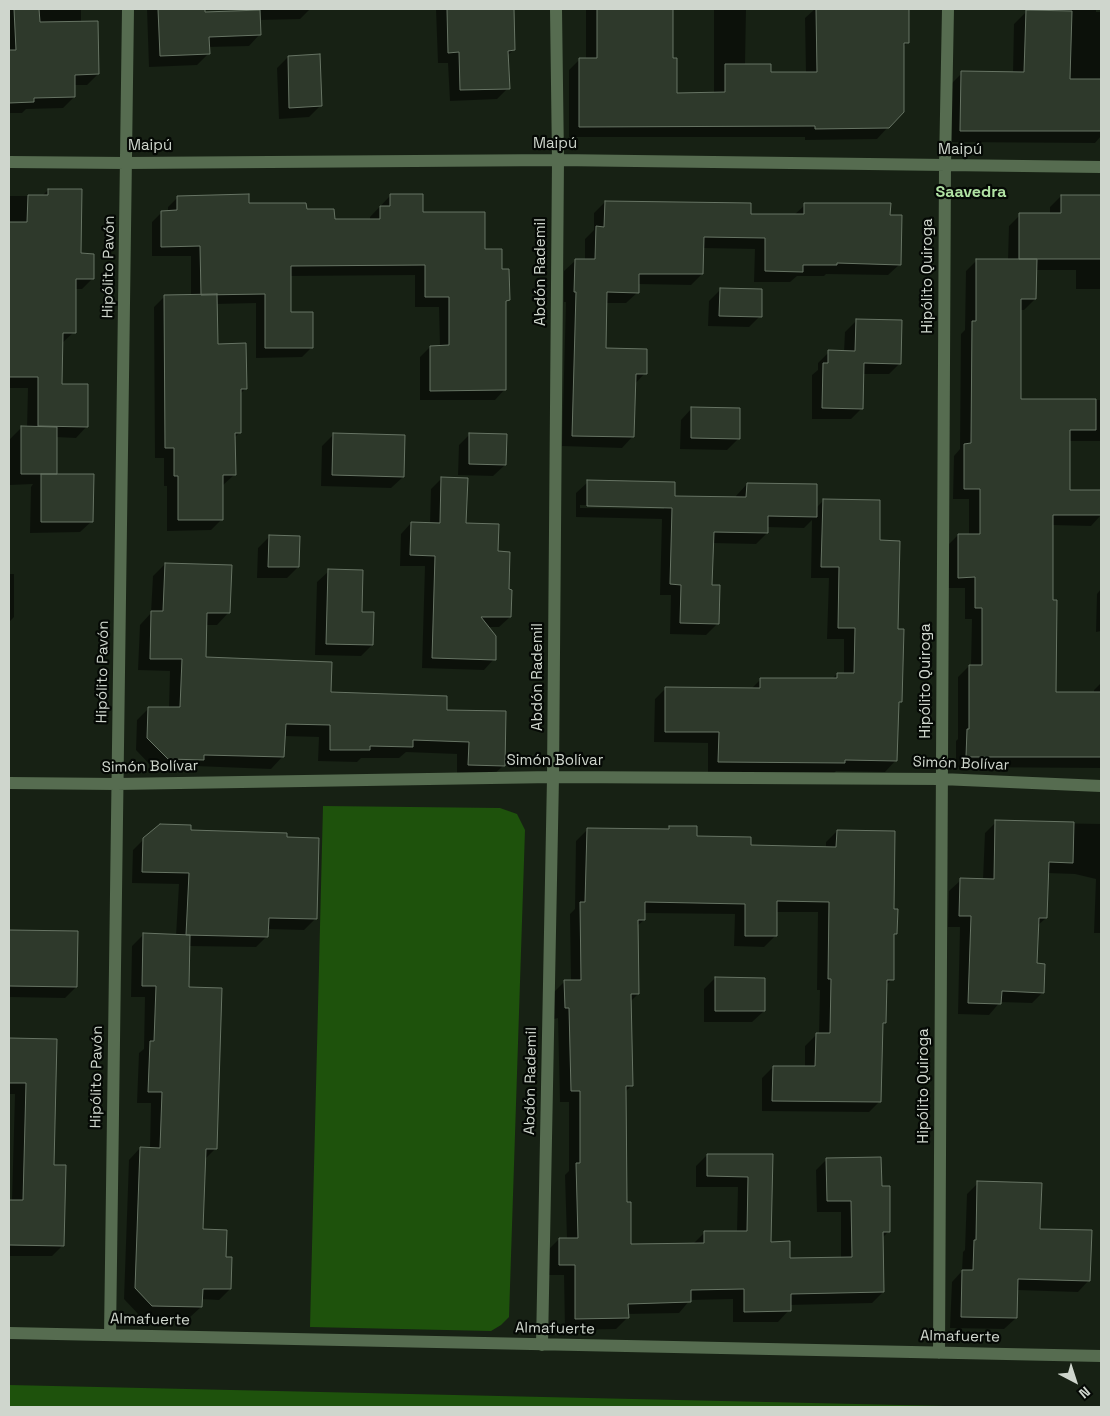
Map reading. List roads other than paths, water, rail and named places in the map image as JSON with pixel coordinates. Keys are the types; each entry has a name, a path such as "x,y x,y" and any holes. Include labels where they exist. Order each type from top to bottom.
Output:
{"street":[{"name":"Hipólito Pavón","path":"110,1336 128,9"},
{"name":"Abdón Rademil","path":"542,1345 553,777 558,160 556,9"},
{"name":"Hipólito Quiroga","path":"939,1353 945,166 948,9"},
{"name":"Maipú","path":"9,162 558,160 1101,167"},
{"name":"Simón Bolívar","path":"9,783 117,784 553,777 942,779 1101,786"},
{"name":"Almafuerte","path":"9,1333 1101,1356"}],"district":[{"name":"Saavedra","path":"971,193"}]}
